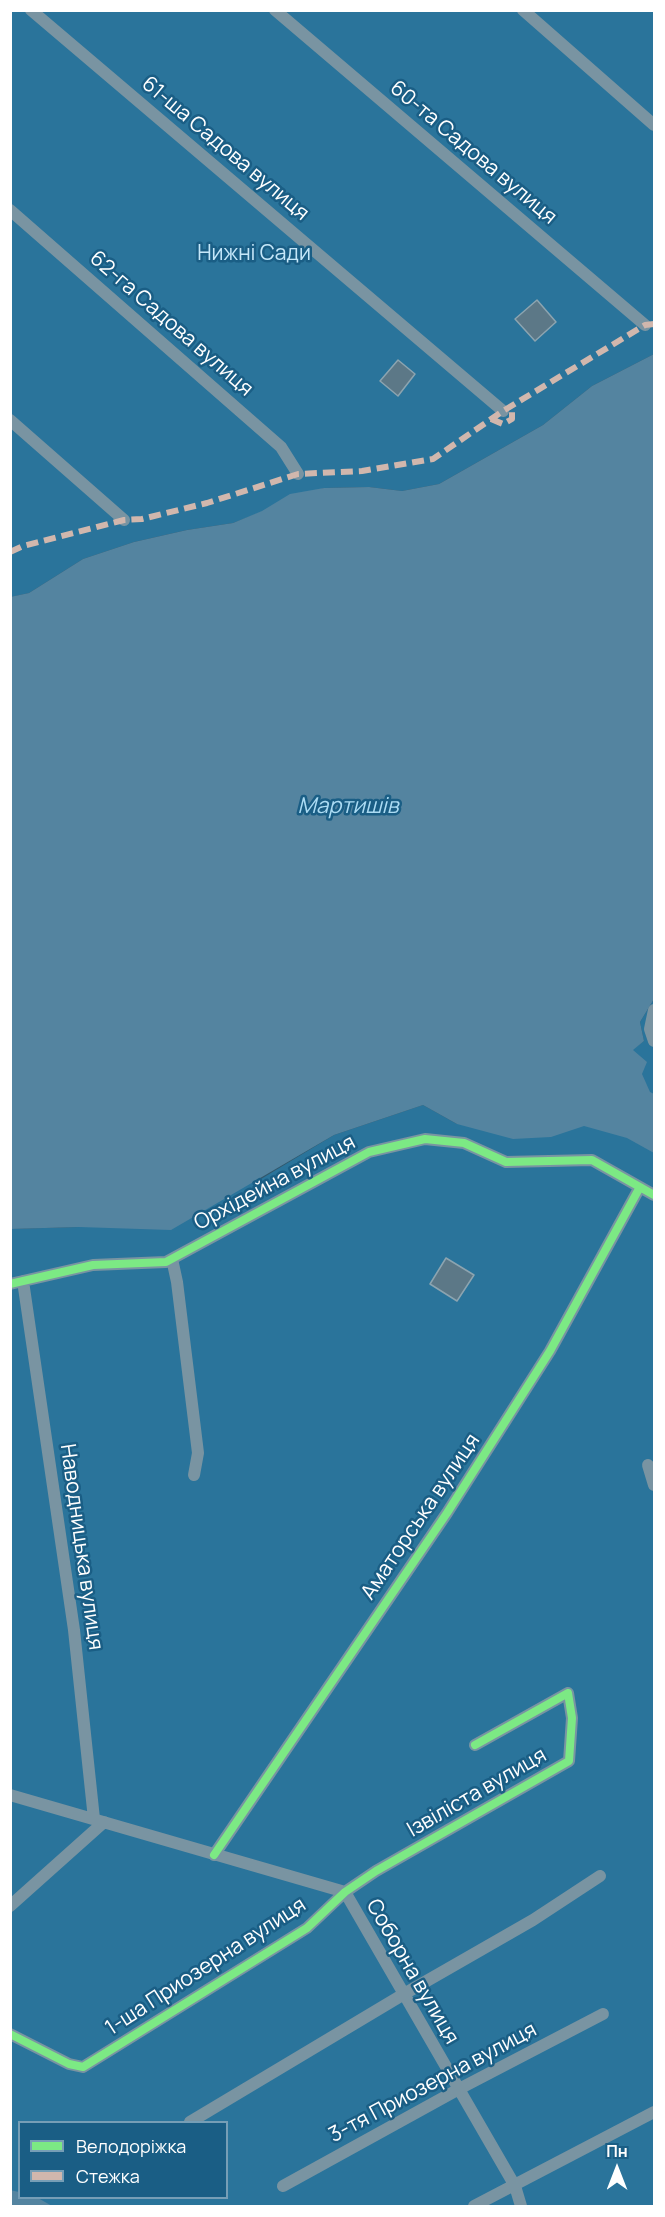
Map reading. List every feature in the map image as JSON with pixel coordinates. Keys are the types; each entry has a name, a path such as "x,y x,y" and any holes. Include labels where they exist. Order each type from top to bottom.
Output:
{"street":[{"name":"61-ша Садова вулиця","path":"31,10 503,411"},
{"name":"60-та Садова вулиця","path":"275,10 645,325"},
{"path":"523,10 654,124"},
{"name":"62-га Садова вулиця","path":"10,210 281,447 298,474"},
{"path":"10,420 124,520"},
{"path":"654,1010 650,1029 654,1041"},
{"name":"Орхідейна вулиця","path":"10,1284 93,1265 166,1262 369,1152 425,1139 464,1143 506,1162 592,1160 654,1196"},
{"name":"Аматорська вулиця","path":"214,1855 447,1513 550,1350 640,1187"},
{"path":"172,1258 198,1453 194,1474"},
{"name":"Наводницька вулиця","path":"23,1281 74,1630 99,1821"},
{"path":"648,1464 654,1485"},
{"name":"Ізвіліста вулиця","path":"345,1892 454,1825 569,1761 572,1718 568,1693 475,1745"},
{"name":"Соборна вулиця","path":"10,1795 345,1892 515,2186 521,2206"},
{"path":"10,1906 99,1821"},
{"path":"192,2121 533,1920 600,1876"},
{"name":"1-ша Приозерна вулиця","path":"10,2034 69,2064 83,2067 307,1928 345,1892"},
{"name":"3-тя Приозерна вулиця","path":"283,2187 459,2089 603,2014"},
{"path":"474,2206 654,2112"}],"green space":[{"name":"Нижні Сади","path":"11,11 654,11 654,354 592,386 543,425 439,484 402,491 369,487 324,488 233,523 134,542 83,559 29,593 11,597"},
{"path":"654,999 654,2206 11,2206 10,1229 79,1227 261,1179 334,1135 423,1105 457,1124 632,1050 644,1041 640,1022"}],"water":[{"name":"Мартишів","path":"654,354 654,999 640,1022 644,1041 633,1050 647,1062 642,1074 650,1092 654,1094 654,1153 627,1138 584,1126 551,1137 513,1139 457,1124 423,1105 334,1135 171,1230 79,1227 11,1229 10,597 29,593 83,559 134,542 233,523 262,511 290,494 324,488 369,487 402,491 439,484 543,425 592,386"},
{"path":"10,2190 18,2192 18,2199 40,2199 52,2206 11,2206"}],"building":[{"path":"537,300 556,322 535,341 515,319"},
{"path":"398,360 415,374 398,396 380,381"},
{"path":"446,1258 474,1275 457,1301 430,1284"}],"marked path":[{"path":"10,552 23,546 124,520 142,519 207,503 298,474 362,471 433,459 503,411 645,325 654,324"},
{"path":"491,419 503,424 512,419 512,406"}],"cycle path":[{"path":"10,1284 93,1265 166,1262 369,1152 425,1139 464,1143 506,1162 592,1160 654,1195"},
{"path":"214,1855 447,1513 550,1351 640,1187"},
{"path":"10,2034 69,2064 83,2067 307,1928 345,1892 376,1871 569,1761 572,1718 568,1693 475,1745"}]}
